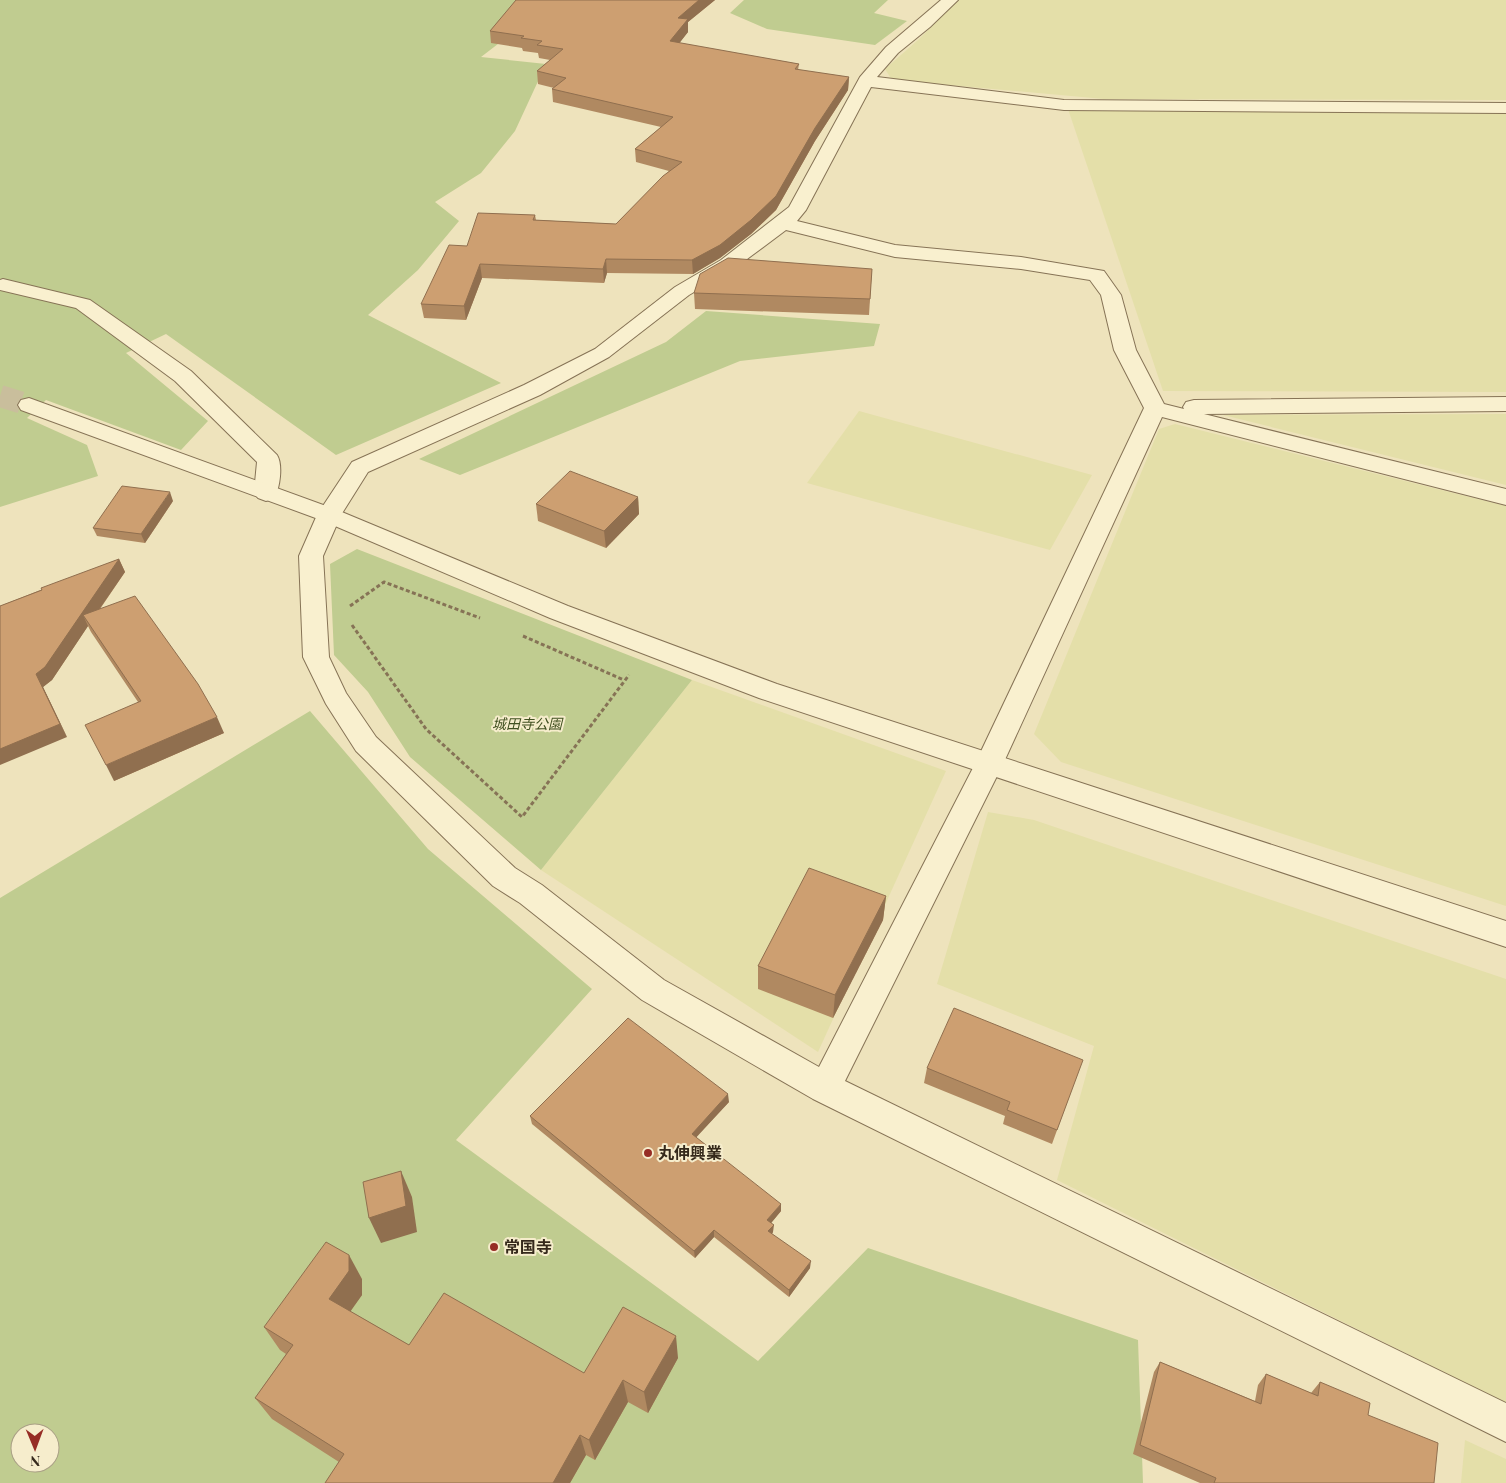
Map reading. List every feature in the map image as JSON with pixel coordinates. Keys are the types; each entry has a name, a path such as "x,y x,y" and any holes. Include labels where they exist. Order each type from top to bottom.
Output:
{"street":[{"path":"950,0 886,56 866,81 797,210 783,223 728,264 682,291 602,353 532,390 360,467 329,515 311,556 316,657 334,697 366,744 504,877 530,894 653,990 825,1088 1506,1423"},
{"path":"866,81 1064,105 1506,108"},
{"path":"783,223 895,251 1021,263 1097,275 1111,295 1125,350 1154,408 1506,497"},
{"path":"3,285 83,304 183,376 270,460 266,493"},
{"path":"1154,408 1506,404"},
{"path":"29,405 329,515 559,612 768,691 1506,934"},
{"path":"825,1088 989,764 1154,408"}],"path":[{"path":"342,611 384,582 485,619"},
{"path":"348,619 426,729 522,818 624,680 656,649"},
{"path":"520,634 624,680"}],"shaded area":[{"path":"958,0 1506,0 1506,100 1104,99 892,80 885,69 918,40"},
{"path":"1506,108 1506,392 1163,391 1068,109"},
{"path":"859,411 1092,475 1050,550 807,483"},
{"path":"1506,414 1506,485 1223,415"},
{"path":"1175,424 1506,506 1506,906 1061,762 1034,734 1159,429"},
{"path":"692,680 946,771 818,1052 541,870"},
{"path":"988,812 1034,820 1506,979 1506,1403 1057,1180 1094,1046 937,984"},
{"path":"1465,1440 1506,1459 1506,1483 1461,1483"}],"green space":[{"path":"0,0 555,0 481,57 546,64 515,131 481,173 435,202 459,221 418,270 368,315 501,383 336,455 166,334 126,353 208,421 181,450 46,400 27,418 87,445 98,476 0,507"},
{"path":"744,0 888,0 874,13 907,21 875,45 767,29 730,13"},
{"path":"706,311 880,324 874,346 740,361 460,475 419,459 666,342"},
{"name":"城田寺公園","path":"357,549 692,680 541,870 410,757 368,692 334,655 330,564"},
{"path":"310,711 428,849 592,989 456,1140 758,1361 868,1248 1138,1340 1143,1483 0,1483 0,898"}],"building":[{"path":"516,0 699,0 678,18 688,19 670,41 799,64 795,69 849,77 815,128 776,196 751,220 720,245 692,260 606,259 603,269 480,264 464,306 421,304 449,245 467,246 478,213 535,215 533,220 616,224 663,176 682,162 635,149 673,117 552,89 566,78 537,71 563,49 537,45 542,41 521,38 524,36 490,31"},
{"path":"728,258 872,269 870,299 694,293 700,274"},
{"path":"570,471 638,497 604,531 536,504"},
{"path":"122,486 170,492 141,534 93,528"},
{"path":"119,559 45,667 36,674 60,724 0,749 0,606 42,590 41,588"},
{"path":"135,596 198,684 217,717 106,765 85,725 141,701 83,615"},
{"path":"809,868 886,896 835,995 758,966"},
{"path":"954,1008 1083,1060 1057,1130 1007,1110 1010,1102 927,1068"},
{"path":"628,1018 728,1094 692,1134 781,1204 767,1220 774,1225 768,1231 811,1261 789,1290 714,1230 694,1251 530,1116"},
{"path":"401,1171 406,1206 369,1218 363,1182"},
{"path":"326,1242 349,1255 349,1271 329,1299 409,1345 444,1293 584,1373 623,1307 676,1336 644,1392 623,1380 589,1440 580,1435 553,1483 325,1483 344,1454 255,1398 293,1345 264,1327"},
{"path":"1160,1362 1261,1404 1266,1374 1318,1396 1320,1382 1370,1403 1368,1415 1438,1443 1434,1483 1214,1483 1216,1478 1140,1445"}],"tunnel":[{"path":"0,396 29,405"}],"place":[{"name":"丸伸興業","path":"648,1153"},
{"name":"常国寺","path":"494,1247"}]}
